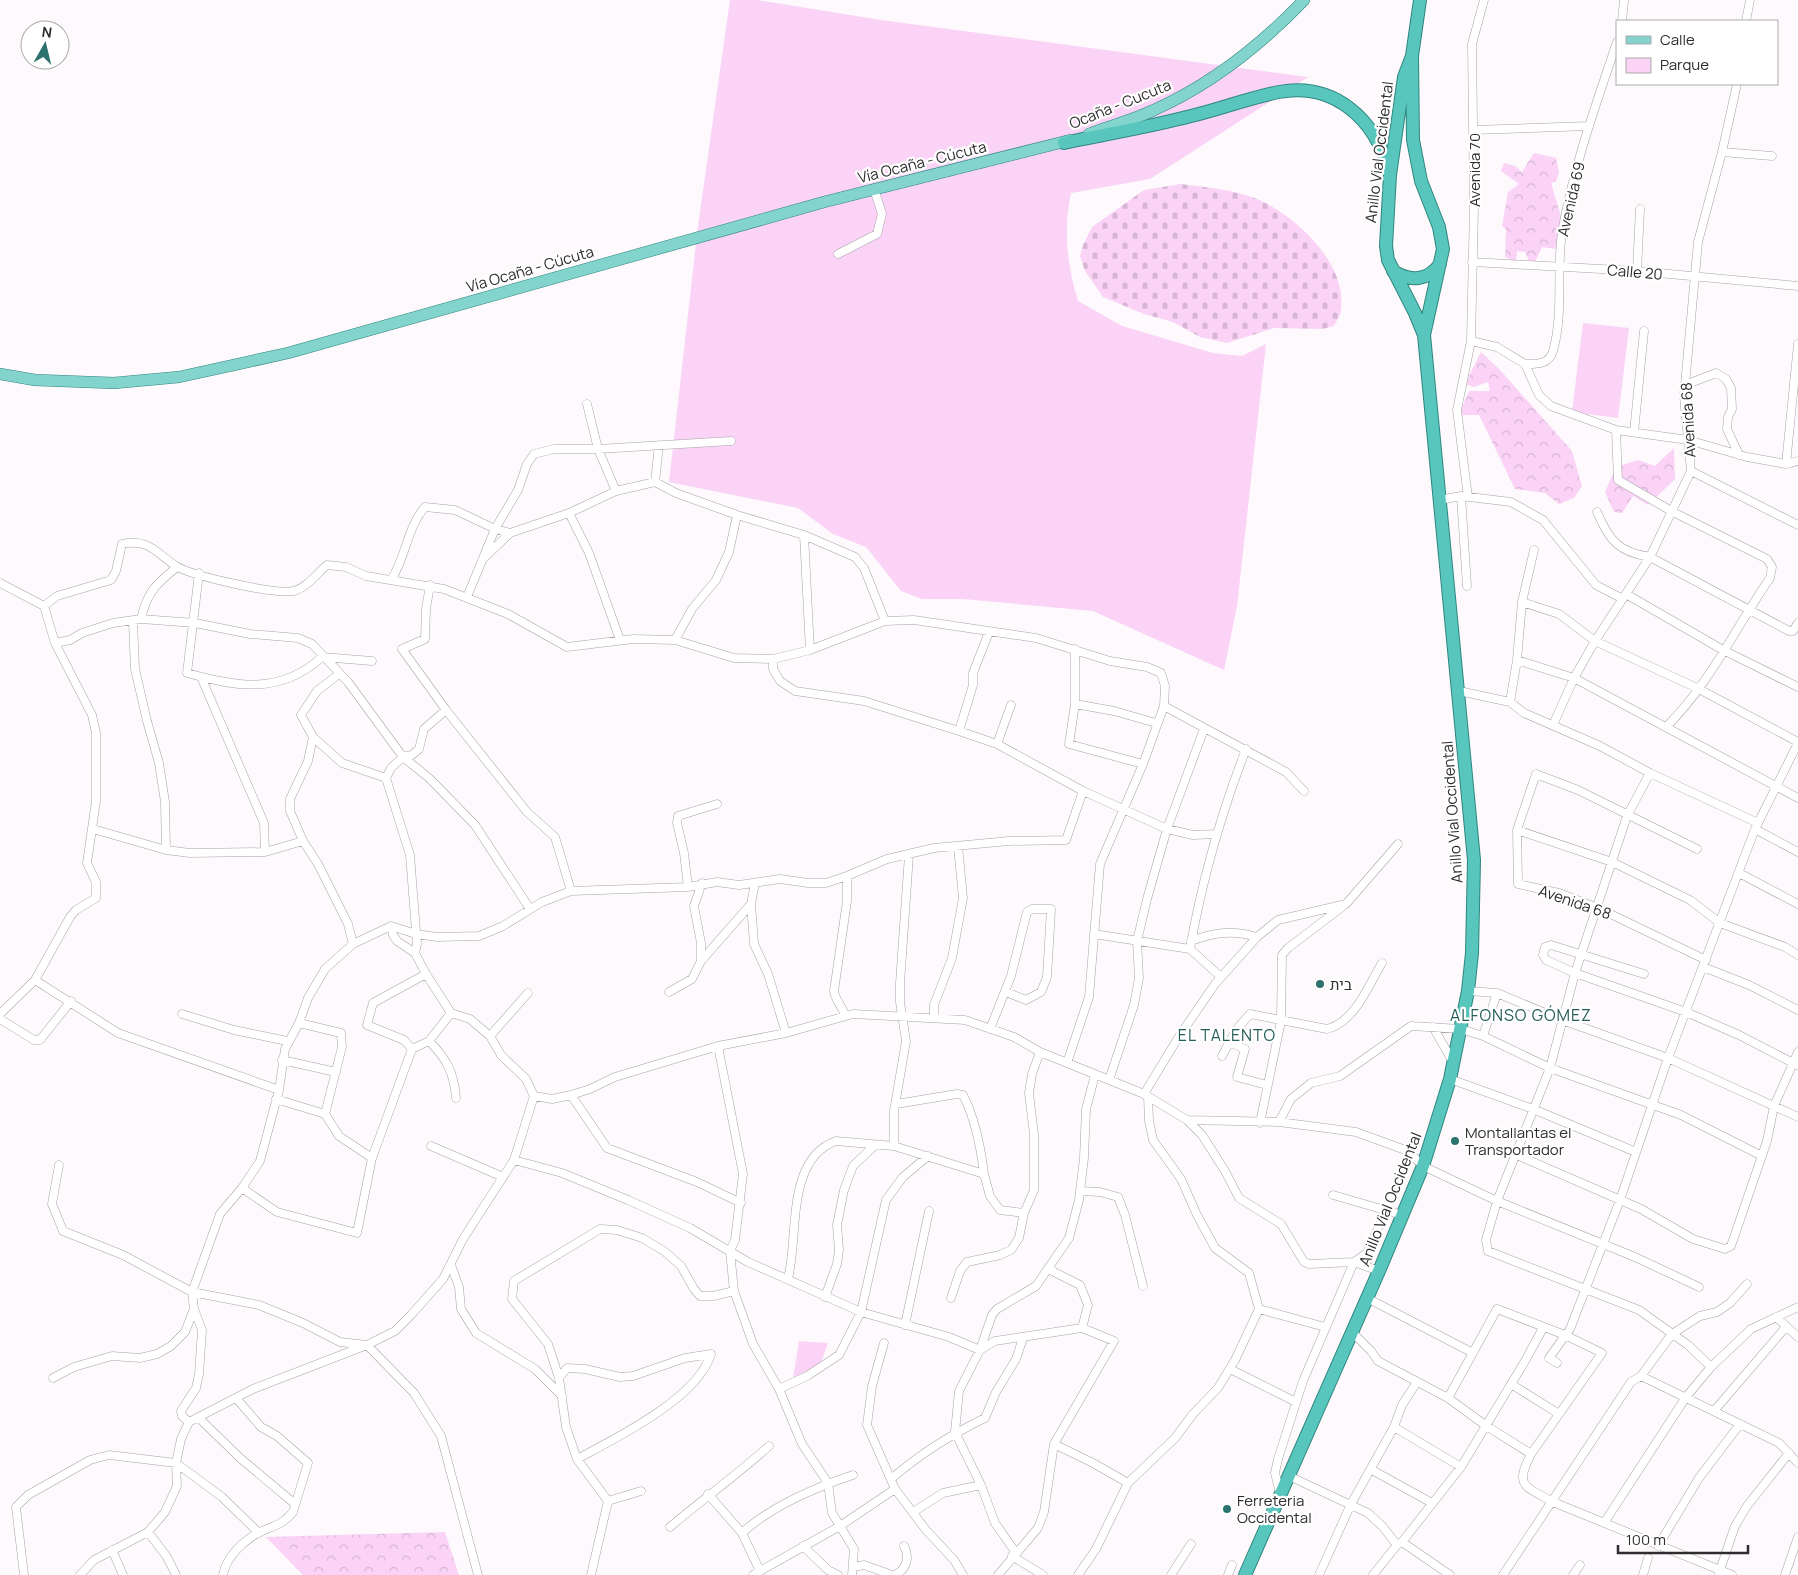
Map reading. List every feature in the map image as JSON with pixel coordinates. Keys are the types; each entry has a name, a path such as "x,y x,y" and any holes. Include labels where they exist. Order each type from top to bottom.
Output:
{"highway":[{"name":"Anillo Vial Occidental","path":"1420,0 1412,56 1412,122 1415,154 1421,182 1442,240 1441,262 1424,335"},
{"name":"Anillo Vial Occidental","path":"1249,1574 1280,1493 1379,1271 1423,1166 1454,1064 1468,991 1472,953 1474,860 1424,335 1388,260 1386,246 1390,175 1404,76 1412,56"},
{"path":"1064,143 1168,122 1280,92 1303,91 1324,95 1342,103 1359,115 1372,130 1383,148 1390,175"},
{"path":"1393,271 1401,276 1419,278 1428,275 1441,262"}],"main road":[{"name":"Ocaña - Cucuta","path":"1064,143 1153,111 1204,84 1239,61 1281,24 1304,0"},
{"name":"Vía Ocaña - Cúcuta","path":"0,374 35,380 114,383 179,377 288,353 874,189 1064,143"}],"street":[{"name":"Avenida 70","path":"1467,586 1464,496 1457,410 1471,341 1474,130 1473,38 1484,0"},
{"path":"1622,20 1624,0"},
{"path":"1746,20 1750,0"},
{"name":"Avenida 69","path":"1524,364 1541,364 1553,352 1562,234 1589,126 1616,45"},
{"name":"Avenida 68","path":"1553,725 1574,678 1595,641 1650,557 1691,471 1685,420 1685,385 1698,242 1738,85"},
{"path":"1474,130 1589,126"},
{"path":"1722,152 1772,156"},
{"path":"838,254 877,234 882,214 874,189"},
{"path":"1636,271 1640,209"},
{"name":"Calle 20","path":"1472,262 1636,271 1798,286"},
{"path":"1634,432 1644,331"},
{"path":"1471,341 1497,347 1524,364 1539,395 1551,406 1616,430 1688,440 1739,455 1786,464 1798,461"},
{"path":"1786,464 1798,344"},
{"path":"1685,385 1716,373 1726,379 1733,399 1727,429 1739,455"},
{"path":"588,404 598,449 616,491"},
{"path":"1616,430 1618,480 1673,512 1767,559 1772,567 1770,578 1723,650 1666,728"},
{"path":"467,597 495,529 518,490 527,464 534,454 554,449 598,449 731,441"},
{"path":"655,482 659,444"},
{"path":"1691,471 1798,525"},
{"path":"484,558 510,533 569,513 616,491 655,482 676,493 737,515 804,534 855,557 864,568 885,621"},
{"path":"1439,500 1464,496 1511,502 1543,520 1596,585 1624,596 1798,688"},
{"path":"391,580 397,571 418,515 425,507 455,510 495,529 510,533"},
{"path":"1597,512 1607,536 1623,548 1638,555 1650,557 1788,631 1793,631 1798,623"},
{"path":"569,513 589,552 620,640"},
{"path":"674,640 692,609 716,580 729,552 737,515"},
{"path":"804,534 810,650"},
{"path":"44,606 56,596 111,580 116,571 122,544 145,543 177,567 232,583 292,591 305,587 314,575 327,565 346,567 366,576 430,585 467,597 508,614 567,647 620,640 674,640 734,658 773,659 810,650 885,621 914,620 1036,638 1110,661 1147,667 1161,673 1165,686 1164,706 1156,723 1143,764 1100,864 1089,997 1067,1063"},
{"path":"1510,702 1517,660 1522,602 1534,550"},
{"path":"142,619 146,600 164,578 177,567"},
{"path":"199,574 187,673 256,686 293,676 314,665 322,657 372,661"},
{"path":"0,583 44,606 55,643 92,715 96,733 96,801 87,863 96,882 96,898 76,910 70,917 35,980 0,1014"},
{"path":"430,585 425,639 402,649 446,710 527,812 555,838 571,891"},
{"path":"1522,602 1558,614 1595,641 1697,688 1798,742 1756,826 1668,1058 1620,1200 1570,1329 1549,1358 1557,1363"},
{"path":"55,643 70,640 82,633 113,623 133,622 142,619 194,623 250,634 298,638 312,644 322,657 348,682 403,757 428,778 474,825 530,909"},
{"path":"133,622 135,668 146,721 159,764 165,802 166,850"},
{"path":"959,731 973,685 973,673 988,632"},
{"path":"1075,649 1075,704 1069,744 1143,764"},
{"path":"773,659 773,669 780,681 795,690 864,701 959,731 997,744 1083,791 1166,828 1193,835 1217,834"},
{"path":"1517,660 1574,678 1798,798"},
{"path":"339,674 317,691 301,715 313,737 342,763 386,778"},
{"path":"201,677 264,823 265,852"},
{"path":"1459,691 1510,702 1524,713 1600,746 1756,826 1798,852"},
{"path":"1075,704 1114,711 1156,723"},
{"path":"997,744 1011,705"},
{"path":"1164,706 1286,772 1304,792"},
{"path":"415,953 416,934 410,855 386,778 391,768 403,757 412,755 419,749 424,729 446,710"},
{"path":"1109,1080 1134,1005 1139,978 1136,957 1137,941 1166,828 1204,728"},
{"path":"313,737 308,761 290,799 290,810 303,841 318,864 348,924 352,944"},
{"path":"1190,945 1198,903 1217,834 1246,749"},
{"path":"1650,773 1628,816 1575,973 1550,1068 1517,1155 1497,1201 1486,1240 1488,1251 1639,1310 1672,1334 1711,1367"},
{"name":"Avenida 68","path":"1628,816 1578,790 1536,774 1517,830 1518,884 1559,893 1598,908 1798,1010"},
{"path":"189,1422 182,1416 181,1411 196,1388 202,1338 202,1330 194,1310 192,1292 220,1214 242,1188 260,1160 279,1090 282,1060 287,1041 299,1023 308,998 325,969 352,944 391,926 416,934 437,937 479,936 504,926 530,909 571,891 688,887 702,883 755,883 780,879 808,883 826,883 887,859 958,846 1009,841 1066,840 1083,791"},
{"path":"688,887 684,853 677,824 678,816 717,804"},
{"path":"1628,816 1697,849"},
{"path":"92,828 166,850 190,853 265,852 303,841"},
{"path":"1517,830 1612,862 1690,900 1720,923 1785,947 1798,955"},
{"path":"1260,1122 1280,1021 1282,955 1288,948 1346,904 1398,844"},
{"path":"934,1018 934,1005 952,958 963,898 958,846"},
{"path":"894,1146 896,1104 906,1041 900,984 909,855"},
{"path":"1739,873 1798,904"},
{"path":"845,1016 843,1006 834,997 834,991 847,901 847,876"},
{"path":"701,961 701,943 694,906 702,883"},
{"path":"755,883 752,904 754,944 768,974 786,1034"},
{"path":"669,992 692,979 701,961 752,904"},
{"path":"1078,1575 1096,1549 1128,1483 1175,1438 1193,1414 1218,1388 1230,1369 1259,1309 1249,1273 1215,1248 1181,1179 1153,1140 1148,1121 1146,1096 1178,1038 1221,977 1258,937 1278,920 1346,904"},
{"path":"990,1029 1006,992 1027,912 1051,909 1047,977 1041,992 1026,1000 1006,992"},
{"path":"80,1575 94,1560 148,1532 165,1512 177,1486 176,1463 181,1439 189,1422 272,1381 367,1345 395,1331 443,1279 452,1265 463,1239 514,1160 534,1096 526,1079 501,1055 490,1036 470,1020 451,1013 415,953 397,941 391,926"},
{"path":"1094,934 1137,941 1190,945 1218,932 1240,932 1258,937"},
{"path":"1190,945 1221,977"},
{"path":"1644,974 1551,945 1545,948 1543,955 1546,960 1575,973 1686,1012 1739,1035 1796,1065"},
{"path":"1222,1056 1229,1042 1250,1014 1280,1021 1327,1028 1338,1026 1349,1016 1382,963"},
{"path":"412,1048 404,1040 366,1025 373,1003 426,974"},
{"path":"35,980 71,1001 118,1034 279,1090"},
{"path":"1468,991 1497,993 1562,1020 1668,1058 1798,1117"},
{"path":"490,1036 528,993"},
{"path":"1483,1036 1497,993"},
{"path":"0,1019 34,1040 40,1040 71,1001"},
{"path":"242,1188 277,1212 357,1233 372,1158 412,1048 429,1041 451,1013"},
{"path":"182,1014 234,1030 287,1041"},
{"path":"534,1096 552,1099 571,1095 590,1089 615,1076 718,1046 786,1034 853,1014 965,1020 1014,1037 1040,1052 1146,1096 1187,1120 1202,1136 1225,1170 1240,1198 1282,1224 1304,1262 1310,1264 1354,1262 1379,1271"},
{"path":"299,1023 341,1033 342,1047 324,1114"},
{"path":"1279,1122 1291,1099 1311,1083 1340,1076 1411,1026 1433,1027 1461,1029 1483,1036 1550,1068 1653,1107 1681,1115 1762,1156"},
{"path":"1433,1027 1454,1064"},
{"path":"429,1041 445,1057 456,1098"},
{"path":"1229,1042 1245,1049 1237,1077 1266,1085"},
{"path":"718,1046 724,1088 740,1151 743,1174 735,1240 730,1251 734,1291 753,1344 779,1389 802,1444 828,1483 832,1513 854,1550 852,1571"},
{"path":"951,1298 960,1271 967,1262 1000,1255 1011,1250 1019,1238 1024,1214 1034,1190 1035,1158 1029,1093 1032,1074 1040,1052"},
{"path":"1517,1155 1641,1209 1693,1239 1725,1249 1731,1246 1762,1156 1774,1106 1796,1065 1798,1052"},
{"path":"282,1060 336,1072"},
{"path":"1043,1575 1014,1555 995,1523 981,1485 955,1432 960,1390 980,1350 992,1315 997,1309 1036,1286 1069,1238 1081,1192 1086,1109 1095,1075"},
{"path":"1450,1079 1533,1109 1636,1152"},
{"path":"896,1104 957,1094 963,1095 975,1131 990,1196 1000,1210 1024,1214"},
{"path":"571,1095 607,1148 697,1182 740,1203"},
{"path":"276,1099 324,1114 339,1136 372,1158"},
{"path":"1187,1120 1279,1122 1356,1132 1408,1151 1423,1166 1497,1201 1699,1287"},
{"path":"788,1278 792,1262 794,1219 798,1196 809,1166 827,1144 836,1141 894,1146 984,1174"},
{"path":"824,1297 837,1264 839,1250 837,1225 844,1190 853,1166 875,1145"},
{"path":"431,1146 503,1177"},
{"path":"779,1389 808,1376 839,1355 861,1312 886,1200 903,1177 928,1156"},
{"path":"514,1160 562,1173 628,1200 690,1228 748,1262 788,1278 824,1297 861,1312 949,1337 980,1350"},
{"path":"59,1165 52,1204 63,1231 123,1255 192,1292 259,1305 303,1323 340,1342 367,1345 414,1393 441,1436 478,1575"},
{"path":"1081,1192 1100,1192 1118,1197 1125,1215 1143,1286"},
{"path":"1333,1195 1402,1215"},
{"path":"1280,1493 1274,1473 1296,1402 1325,1327 1354,1262 1367,1253 1386,1210"},
{"path":"905,1325 929,1211"},
{"path":"591,1575 608,1500 577,1459 566,1427 560,1378 548,1344 512,1299 514,1281 600,1229 617,1230 642,1238 664,1251 681,1266 700,1296 713,1296 734,1291"},
{"path":"452,1265 459,1287 461,1309 476,1334 535,1369 562,1396"},
{"path":"1048,1269 1080,1285 1088,1305 1082,1328"},
{"path":"1503,1575 1631,1382 1641,1376 1672,1334 1700,1316 1716,1312 1730,1303 1747,1284"},
{"path":"1367,1298 1473,1352"},
{"path":"1604,1523 1686,1397 1711,1367 1751,1329 1798,1307"},
{"path":"1259,1309 1325,1327"},
{"path":"1448,1398 1497,1309 1565,1335 1602,1353 1531,1454 1522,1472 1522,1481 1553,1502 1719,1573 1732,1575"},
{"path":"53,1378 74,1367 112,1356 140,1358 157,1354 171,1346 184,1332 194,1310"},
{"path":"1776,1317 1798,1338"},
{"path":"980,1350 995,1341 1082,1328 1114,1341 1054,1444 1044,1512 1038,1528 998,1575"},
{"path":"1373,1575 1461,1467 1543,1328"},
{"path":"1714,1411 1786,1328"},
{"path":"1352,1332 1378,1361 1448,1398 1485,1425 1531,1454"},
{"path":"891,1479 920,1455 955,1432 985,1418 996,1392 1016,1360 1023,1338"},
{"path":"884,1343 872,1386 867,1425 895,1489 954,1560 963,1575"},
{"path":"560,1378 567,1368 585,1369 620,1377 633,1376 685,1358 711,1354 708,1364 690,1385 644,1422 577,1459"},
{"path":"1230,1369 1296,1402"},
{"path":"1641,1376 1779,1443 1798,1462"},
{"path":"1319,1575 1351,1504 1372,1470 1394,1427 1402,1405 1417,1382"},
{"path":"1511,1384 1559,1414"},
{"path":"223,1575 234,1552 258,1533 288,1519 295,1504 308,1463 277,1436 261,1427 236,1398"},
{"path":"199,1418 240,1458 295,1504"},
{"path":"1658,1546 1699,1478 1740,1424"},
{"path":"1394,1427 1461,1467"},
{"path":"1054,1444 1128,1483"},
{"path":"670,1527 769,1446"},
{"path":"1719,1573 1735,1526 1747,1506 1789,1453"},
{"path":"24,1575 16,1507 28,1495 90,1460 109,1455 176,1463 222,1497 258,1533"},
{"path":"1372,1470 1432,1503"},
{"path":"742,1533 757,1519 828,1483 853,1475"},
{"path":"1288,1476 1368,1513 1399,1543 1444,1574"},
{"path":"913,1512 943,1493 981,1485"},
{"path":"708,1494 742,1533 756,1573 840,1526 895,1489"},
{"path":"608,1500 641,1491"},
{"path":"148,1532 167,1557 176,1575"},
{"path":"1785,1575 1798,1537"},
{"path":"1172,1575 1191,1544"},
{"path":"803,1546 828,1570 838,1575"},
{"path":"852,1571 864,1565 894,1575 901,1572 906,1565 908,1553 904,1546"},
{"path":"112,1550 123,1575"},
{"path":"1642,1575 1648,1558"},
{"path":"1228,1575 1232,1565"},
{"path":"1573,1575 1580,1565"}],"green space":[{"path":"730,0 757,0 881,20 1308,77 1150,179 1071,193 1067,221 1067,247 1078,301 1122,326 1213,353 1242,356 1266,344 1237,606 1224,670 1093,611 963,599 922,599 901,591 866,547 833,534 798,508 669,482 698,226"},
{"path":"1534,153 1556,158 1559,172 1556,182 1551,183 1562,220 1556,249 1542,247 1535,262 1529,261 1525,252 1517,251 1516,262 1505,257 1506,229 1502,226 1508,192 1519,184 1501,171 1504,163 1515,166 1522,172"},
{"path":"1181,184 1220,189 1249,196 1272,206 1302,229 1327,258 1336,275 1341,292 1341,309 1334,326 1322,329 1274,328 1227,343 1200,337 1173,322 1144,314 1103,297 1085,271 1080,256 1092,227 1144,190"},
{"path":"1583,323 1629,328 1618,418 1572,412"},
{"path":"1481,352 1501,371 1572,451 1582,486 1574,498 1559,504 1545,493 1515,489 1479,415 1459,415 1469,391 1490,391 1488,382 1474,387 1465,384"},
{"path":"1674,448 1675,479 1648,505 1633,496 1622,513 1614,512 1605,492 1616,467 1638,460 1655,466"},
{"path":"799,1341 828,1343 820,1366 793,1379"},
{"path":"445,1532 459,1575 303,1575 266,1537"}],"place":[{"name":"בית","path":"1320,984"},
{"name":"Montallantas el Transportador","path":"1455,1141"},
{"name":"Ferreteria Occidental","path":"1227,1509"}],"district":[{"name":"ALFONSO GÓMEZ","path":"1521,1015"},
{"name":"EL TALENTO","path":"1227,1035"}]}
